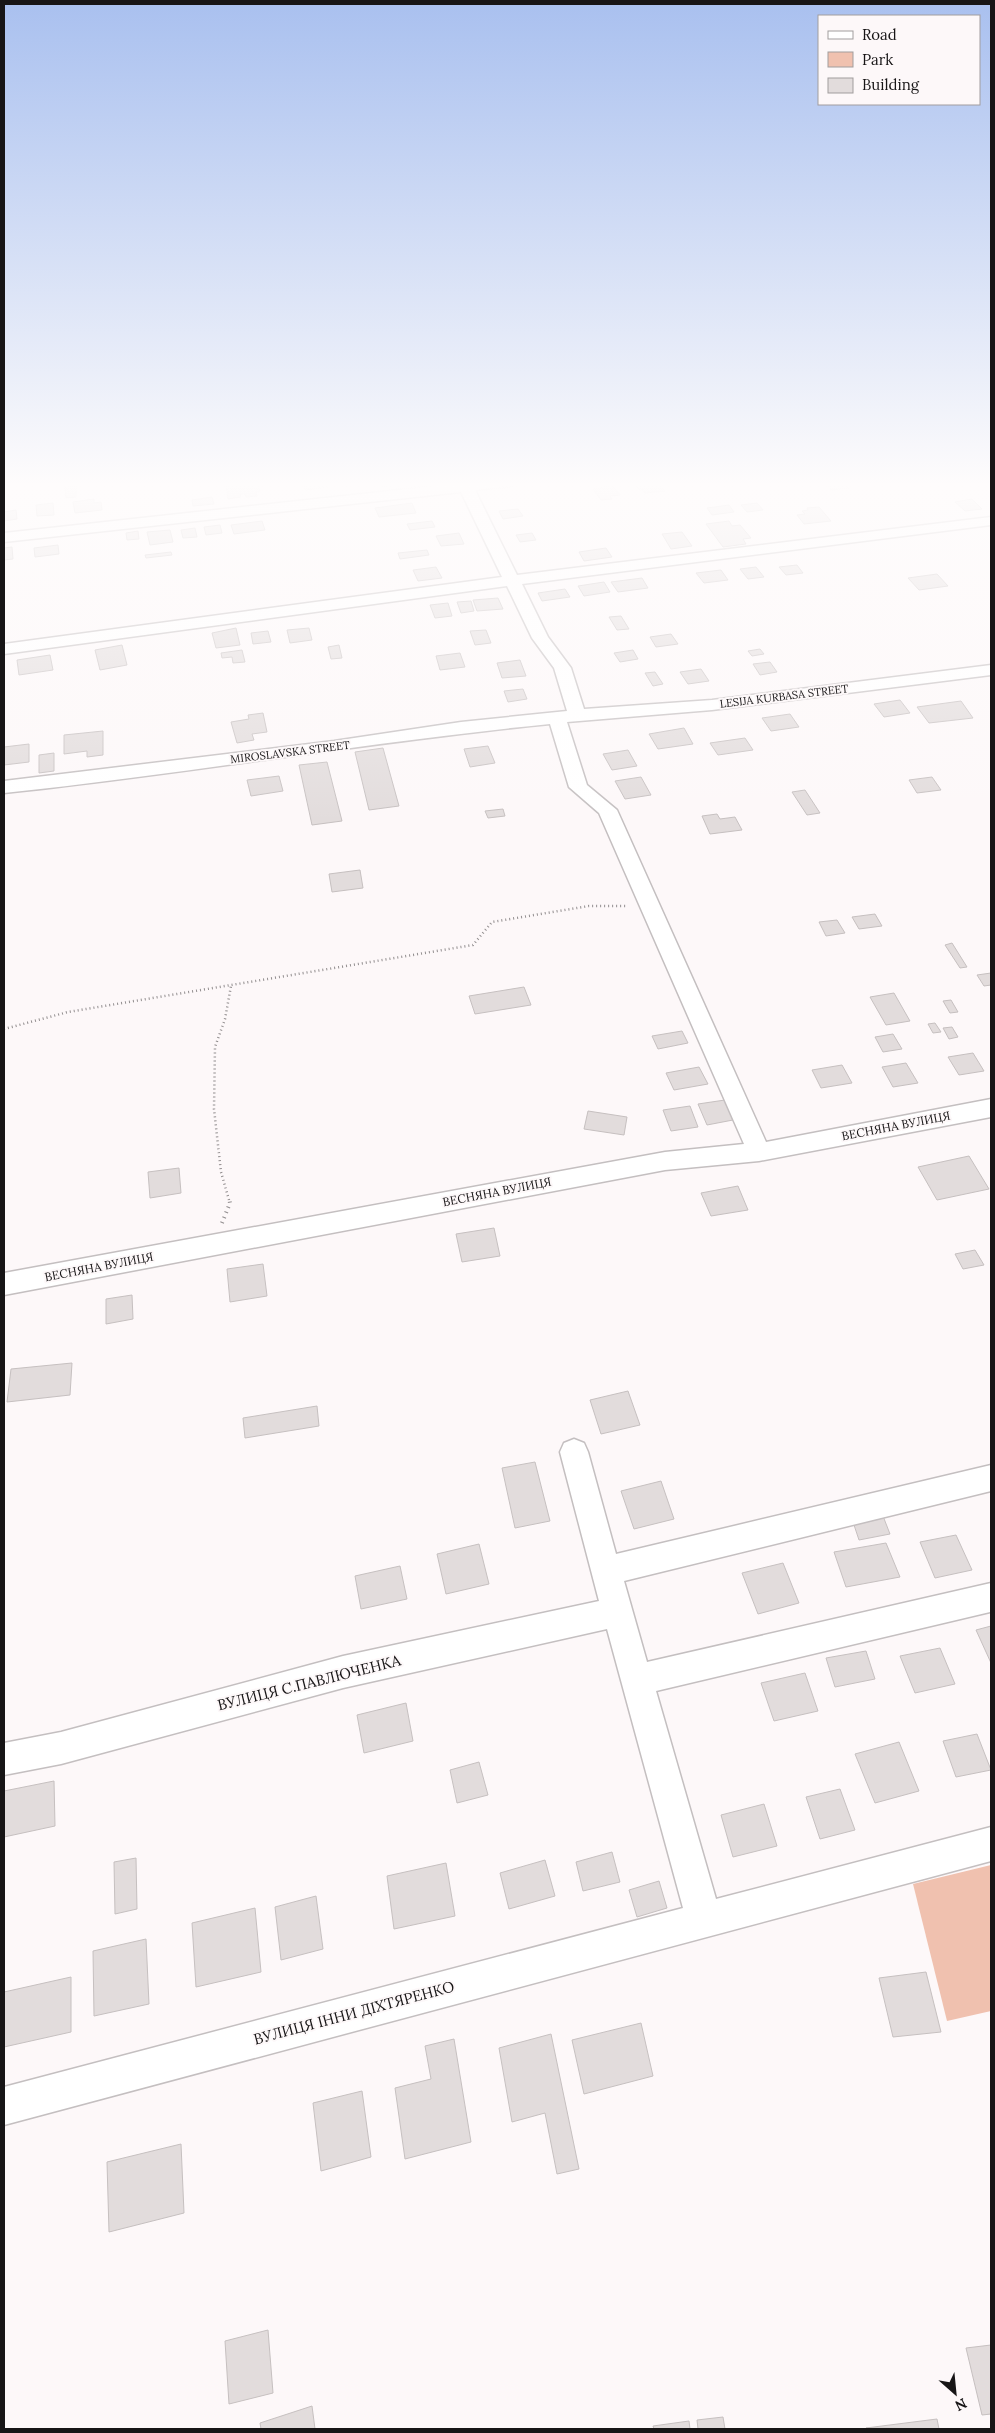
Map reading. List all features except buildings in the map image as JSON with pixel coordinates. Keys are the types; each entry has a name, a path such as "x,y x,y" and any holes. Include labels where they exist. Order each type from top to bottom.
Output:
{"street":[{"path":"4,649 398,596"},
{"path":"520,596 540,638 562,668 567,717 578,787 606,810 760,1152"},
{"name":"LESIJA KURBASA STREET","path":"567,717 712,705 991,670"},
{"name":"MIROSLAVSKA STREET","path":"4,787 334,746 460,727 567,717"},
{"name":"ВЕСНЯНА ВУЛИЦЯ","path":"4,1284 666,1161 760,1152 991,1108"},
{"path":"574,1452 616,1612 704,1919"},
{"path":"605,1571 991,1478"},
{"path":"636,1680 990,1597"},
{"name":"ВУЛИЦЯ С.ПАВЛЮЧЕНКА","path":"4,1759 61,1748 342,1672 616,1612"},
{"name":"ВУЛИЦЯ ІННИ ДІХТЯРЕНКО","path":"4,2106 991,1844"}],"path":[{"path":"4,1029 68,1012 473,945 492,922 590,906 650,905"},
{"path":"214,1245 230,1203 221,1172 214,1108 215,1047 225,1019 231,986"}],"green space":[{"path":"991,1865 991,2011 947,2021 913,1884"}]}
